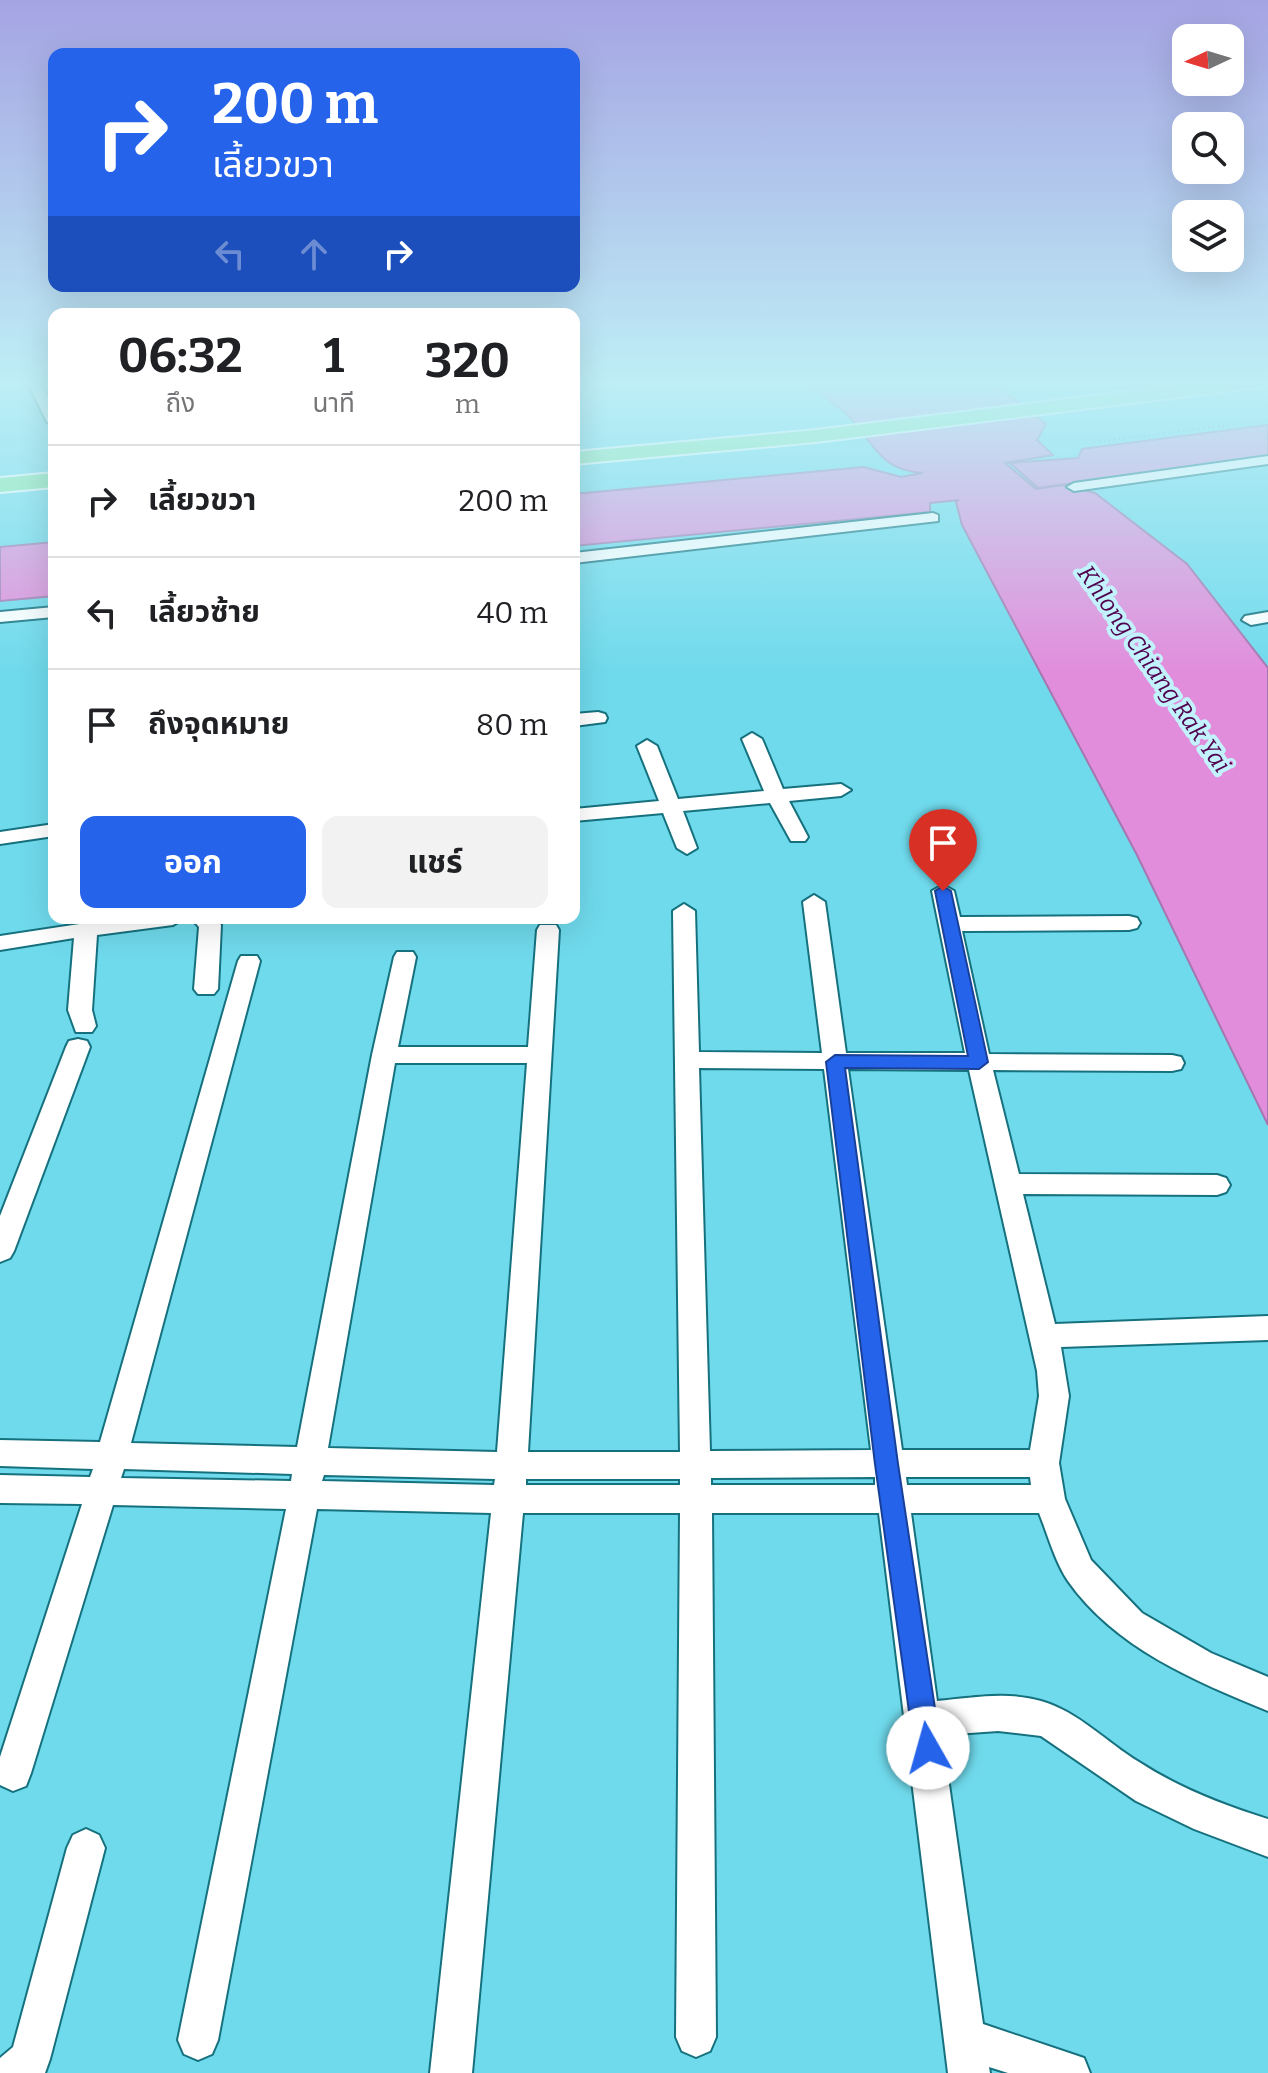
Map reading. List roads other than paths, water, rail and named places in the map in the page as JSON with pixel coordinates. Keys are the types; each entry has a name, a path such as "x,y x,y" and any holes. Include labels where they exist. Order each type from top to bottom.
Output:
{"highway":[{"path":"0,485 48,481"},
{"path":"0,494 48,490"}],"street":[{"path":"1074,487 1141,478"},
{"path":"580,557 933,518"},
{"path":"0,617 48,613"},
{"path":"580,720 598,718"},
{"path":"752,739 776,796 798,837"},
{"path":"647,746 687,848"},
{"path":"580,814 841,790"},
{"path":"0,838 48,831"},
{"path":"943,891 979,1062 1044,1336 1054,1396 1043,1463 1049,1499 1079,1570 1130,1624 1199,1665 1268,1694"},
{"path":"814,902 966,2056 1069,2073"},
{"path":"684,911 695,1483 696,2037"},
{"path":"949,924 1129,923"},
{"path":"0,943 126,924"},
{"path":"206,989 209,924"},
{"path":"0,1251 81,1036 86,929"},
{"path":"451,2073 511,1483 548,930"},
{"path":"198,2040 405,957"},
{"path":"13,1773 102,1491 249,961"},
{"path":"384,1055 540,1055"},
{"path":"689,1060 1172,1063"},
{"path":"1008,1184 1217,1185"},
{"path":"1044,1336 1268,1328"},
{"path":"0,1453 310,1460 511,1483"},
{"path":"0,1489 304,1496 511,1483 890,1481 1043,1463"},
{"path":"890,1481 1049,1499"},
{"path":"924,1719 1022,1714 1043,1719 1062,1727 1112,1766 1184,1807 1268,1838"},
{"path":"15,2073 30,2059 86,1848"}],"water":[{"name":"Khlong Chiang Rak Yai","path":"749,478 1023,478 1036,489 1063,485 1095,493 1187,564 1268,668 1268,1125 1137,855 962,525 956,502 959,500 930,503 930,512 580,545 580,493"},
{"path":"1027,478 1112,478 1038,488"},
{"path":"48,543 48,597 0,601 0,547"}]}
